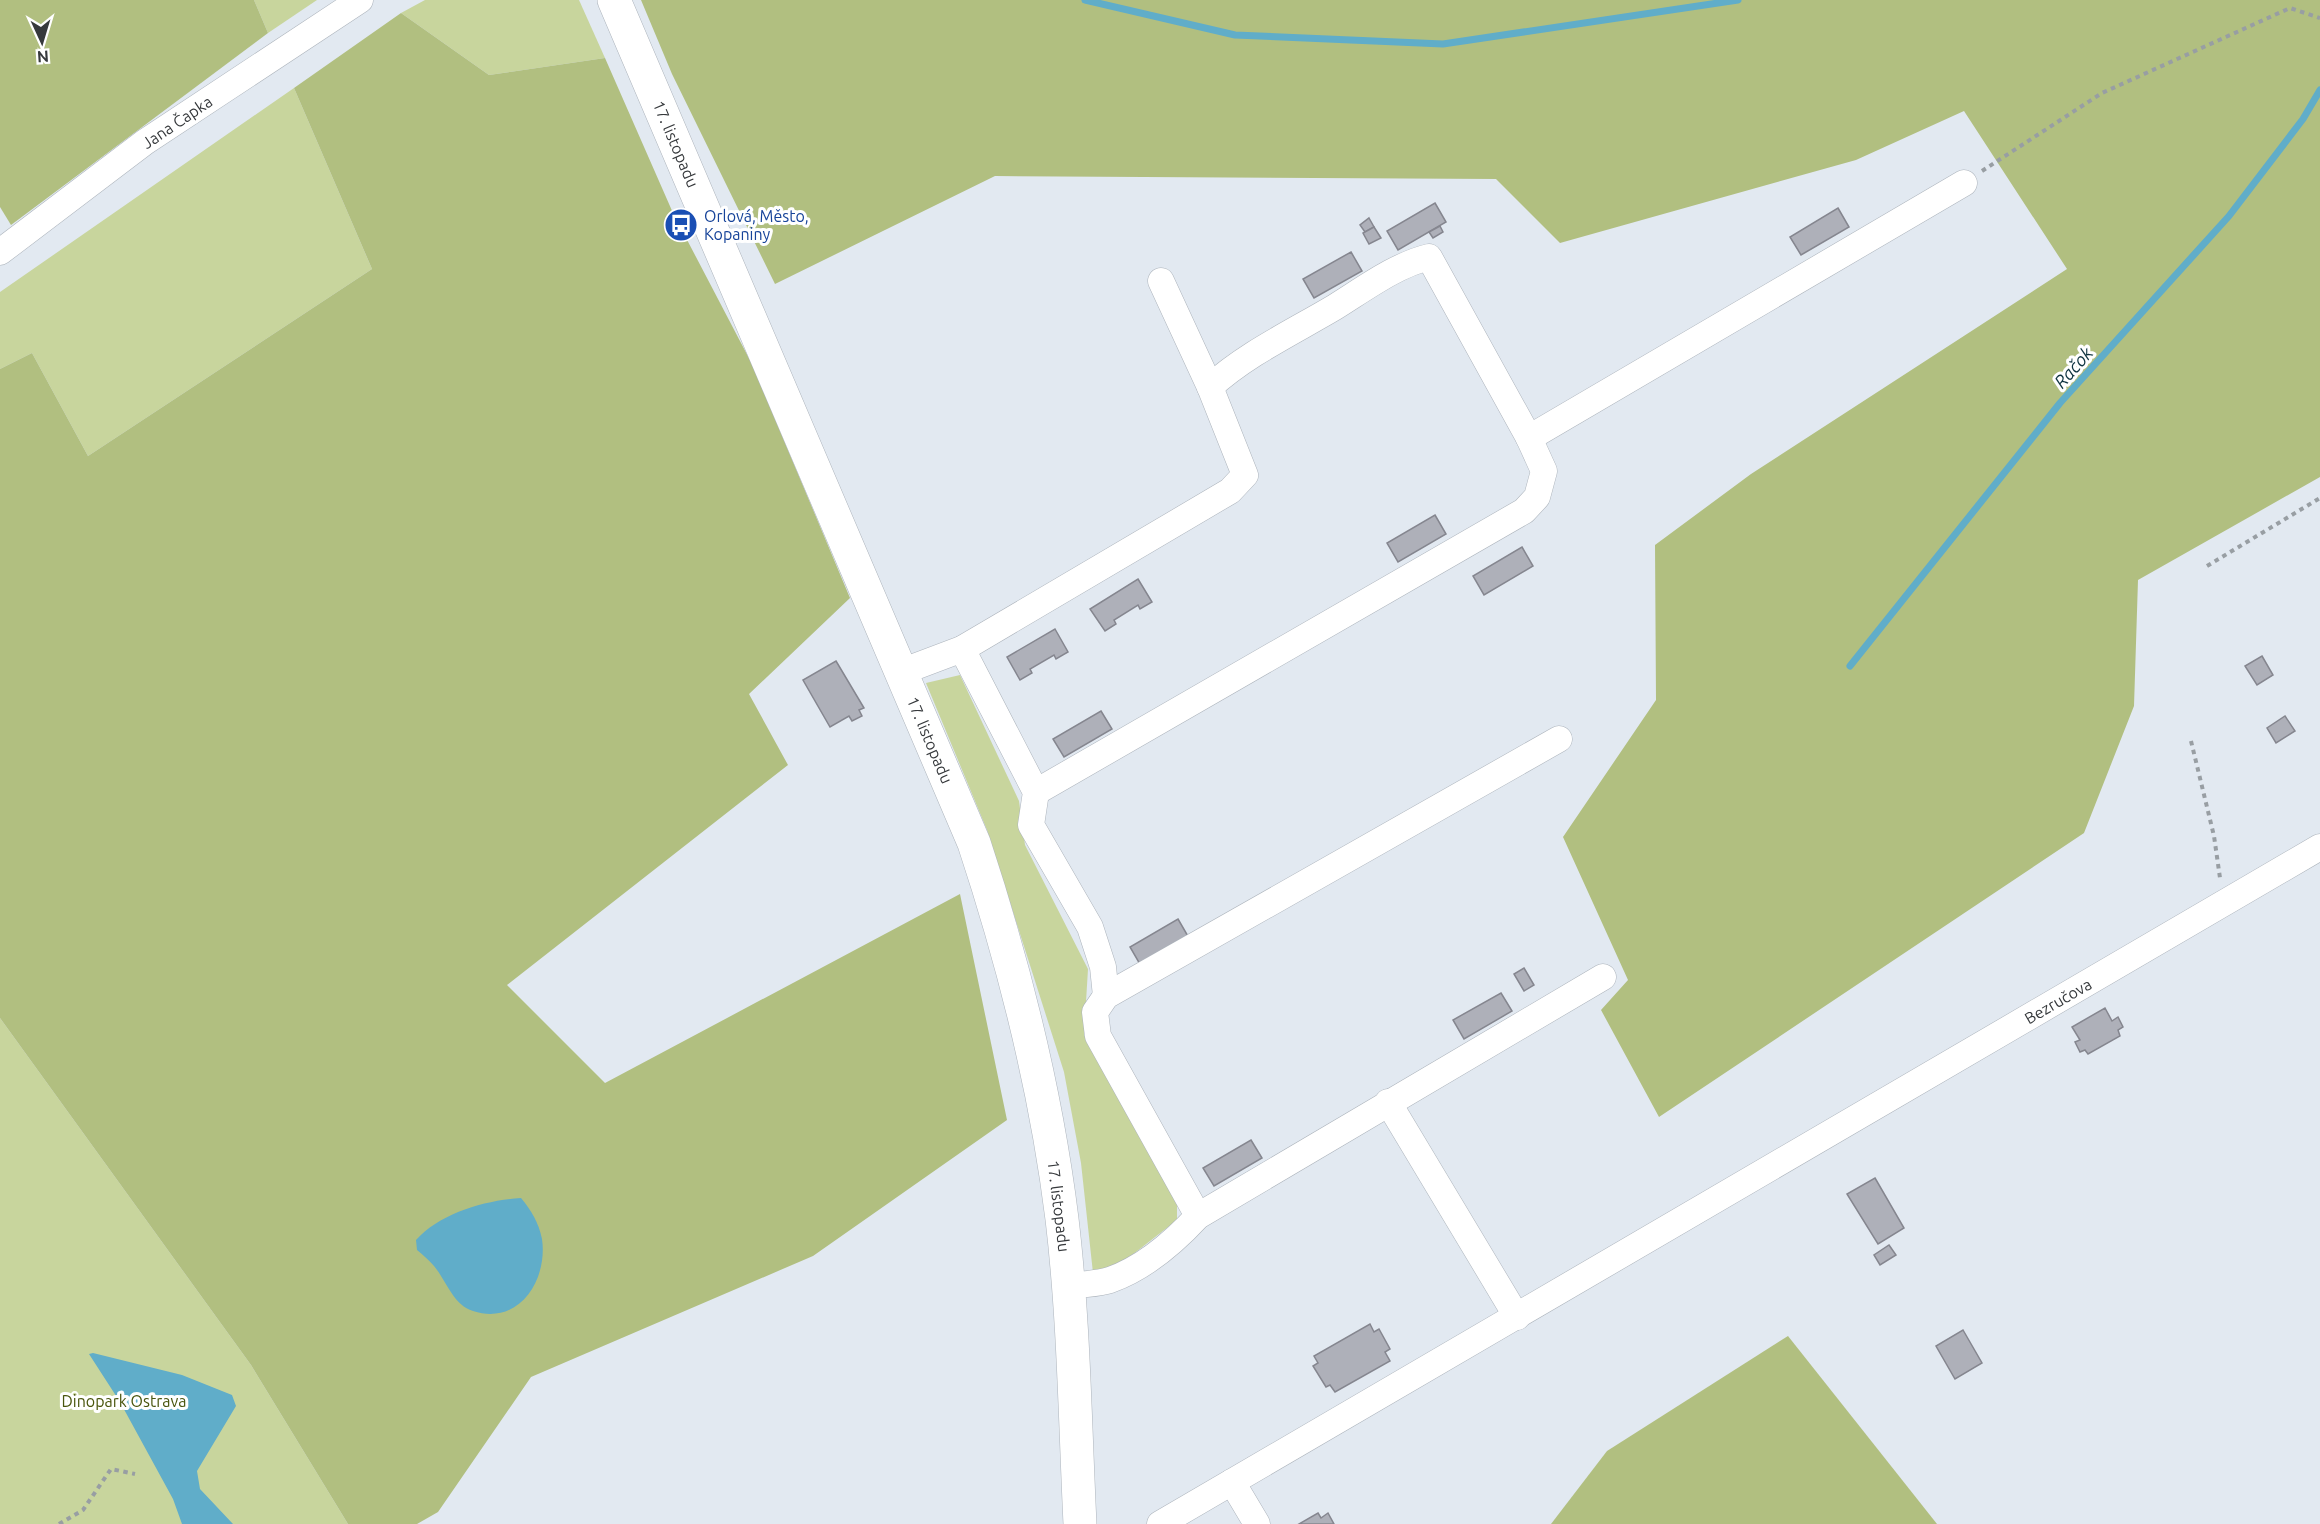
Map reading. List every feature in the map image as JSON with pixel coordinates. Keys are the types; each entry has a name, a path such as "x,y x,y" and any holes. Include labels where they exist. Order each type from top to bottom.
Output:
{"main road":[{"name":"17. listopadu","path":"614,0 974,843 1002,928 1024,1009 1049,1131 1068,1287 1080,1524"}],"street":[{"name":"Jana Čapka","path":"0,252 145,142 360,0"},
{"path":"1529,438 1964,183"},
{"path":"1036,792 1524,511 1537,497 1544,471 1529,438 1429,257 1415,260 1356,294 1230,369 1210,387"},
{"path":"901,672 962,649 1230,490 1245,475 1210,387 1161,281"},
{"path":"962,649 1036,792 1031,825 1090,927 1103,967 1106,996"},
{"path":"1198,1216 1098,1036 1095,1012 1106,996 1559,739"},
{"name":"Bezručova","path":"1160,1524 2320,846"},
{"path":"1068,1287 1110,1280 1135,1267 1172,1244 1198,1216 1603,977"},
{"path":"1388,1102 1517,1317"},
{"path":"1232,1482 1257,1524"}],"path":[{"path":"1964,183 2102,93 2290,8 2320,18"},
{"path":"2207,566 2320,498"},
{"path":"2191,741 2214,836 2224,904"},
{"path":"63,1523 83,1510 111,1469 135,1474"}],"green space":[{"path":"0,0 254,0 268,33 11,225 0,207"},
{"path":"254,0 317,0 268,33"},
{"path":"425,0 579,0 605,58 489,75 401,13"},
{"path":"641,0 2320,0 2320,477 2138,580 2134,706 2084,833 1659,1117 1601,1010 1628,980 1563,837 1656,700 1655,545 1751,474 2067,269 1964,111 1856,160 1560,243 1496,179 995,176 775,284 672,74"},
{"path":"401,13 489,75 605,58 673,213 752,364 850,598 749,694 788,765 507,985 605,1083 960,894 1007,1120 813,1256 531,1377 438,1512 417,1524 348,1524 251,1365 0,1018 0,369 32,353 88,456 372,269 294,88"},
{"path":"294,88 372,269 88,456 32,353 0,369 0,292"},
{"path":"960,675 1019,801 1025,845 1088,969 1084,1035 1177,1202 1177,1220 1114,1269 1093,1273 1081,1163 1064,1072 987,830 926,683"},
{"name":"Dinopark Ostrava","path":"0,1018 251,1365 348,1524 0,1524"},
{"path":"1788,1336 1937,1524 1551,1524 1607,1451"}],"water":[{"path":"521,1198 534,1217 542,1239 543,1254 535,1284 517,1306 504,1312 489,1314 466,1308 455,1298 434,1266 417,1250 416,1240 438,1222 451,1215 479,1205"},
{"path":"93,1353 182,1375 232,1395 236,1406 197,1471 200,1489 233,1524 182,1524 173,1499 120,1402 89,1354"}],"building":[{"path":"1435,203 1446,222 1398,250 1387,231"},
{"path":"1838,208 1849,227 1801,255 1790,237"},
{"path":"1369,218 1374,227 1365,232 1360,225"},
{"path":"1440,226 1443,232 1433,238 1429,232"},
{"path":"1374,227 1381,238 1369,244 1363,233"},
{"path":"1351,252 1362,271 1314,298 1303,279"},
{"path":"1435,515 1446,534 1398,562 1387,543"},
{"path":"1522,547 1533,566 1484,595 1473,576"},
{"path":"1138,579 1152,602 1140,609 1138,605 1114,620 1116,624 1105,631 1090,609"},
{"path":"1055,629 1068,652 1056,659 1054,655 1030,669 1032,673 1020,680 1007,657"},
{"path":"2262,656 2273,675 2257,685 2245,666"},
{"path":"836,661 864,708 859,710 862,716 852,721 849,716 830,727 803,680"},
{"path":"1101,711 1112,729 1064,757 1053,739"},
{"path":"2285,716 2295,731 2276,743 2267,728"},
{"path":"1178,919 1189,938 1141,966 1130,947"},
{"path":"1524,968 1534,985 1524,991 1514,974"},
{"path":"1501,993 1512,1011 1464,1039 1453,1020"},
{"path":"2105,1008 2112,1021 2118,1017 2123,1027 2118,1030 2120,1036 2088,1054 2085,1050 2080,1052 2075,1042 2080,1040 2072,1027"},
{"path":"1251,1140 1262,1158 1214,1186 1203,1168"},
{"path":"1875,1178 1904,1228 1878,1244 1847,1194"},
{"path":"1889,1245 1896,1255 1880,1265 1874,1255"},
{"path":"1370,1324 1374,1332 1379,1329 1390,1349 1385,1352 1390,1361 1335,1392 1330,1385 1326,1387 1313,1366 1318,1363 1314,1356"},
{"path":"1963,1330 1982,1363 1955,1379 1936,1346"},
{"path":"1318,1513 1321,1518 1328,1513 1334,1524 1299,1524"}],"waterway":[{"path":"1085,0 1235,35 1443,44 1738,0"},
{"name":"Račok","path":"1850,666 2060,403 2229,216 2303,119 2320,90"}],"place":[{"name":"Orlová, Město, Kopaniny","path":"681,225"}]}
